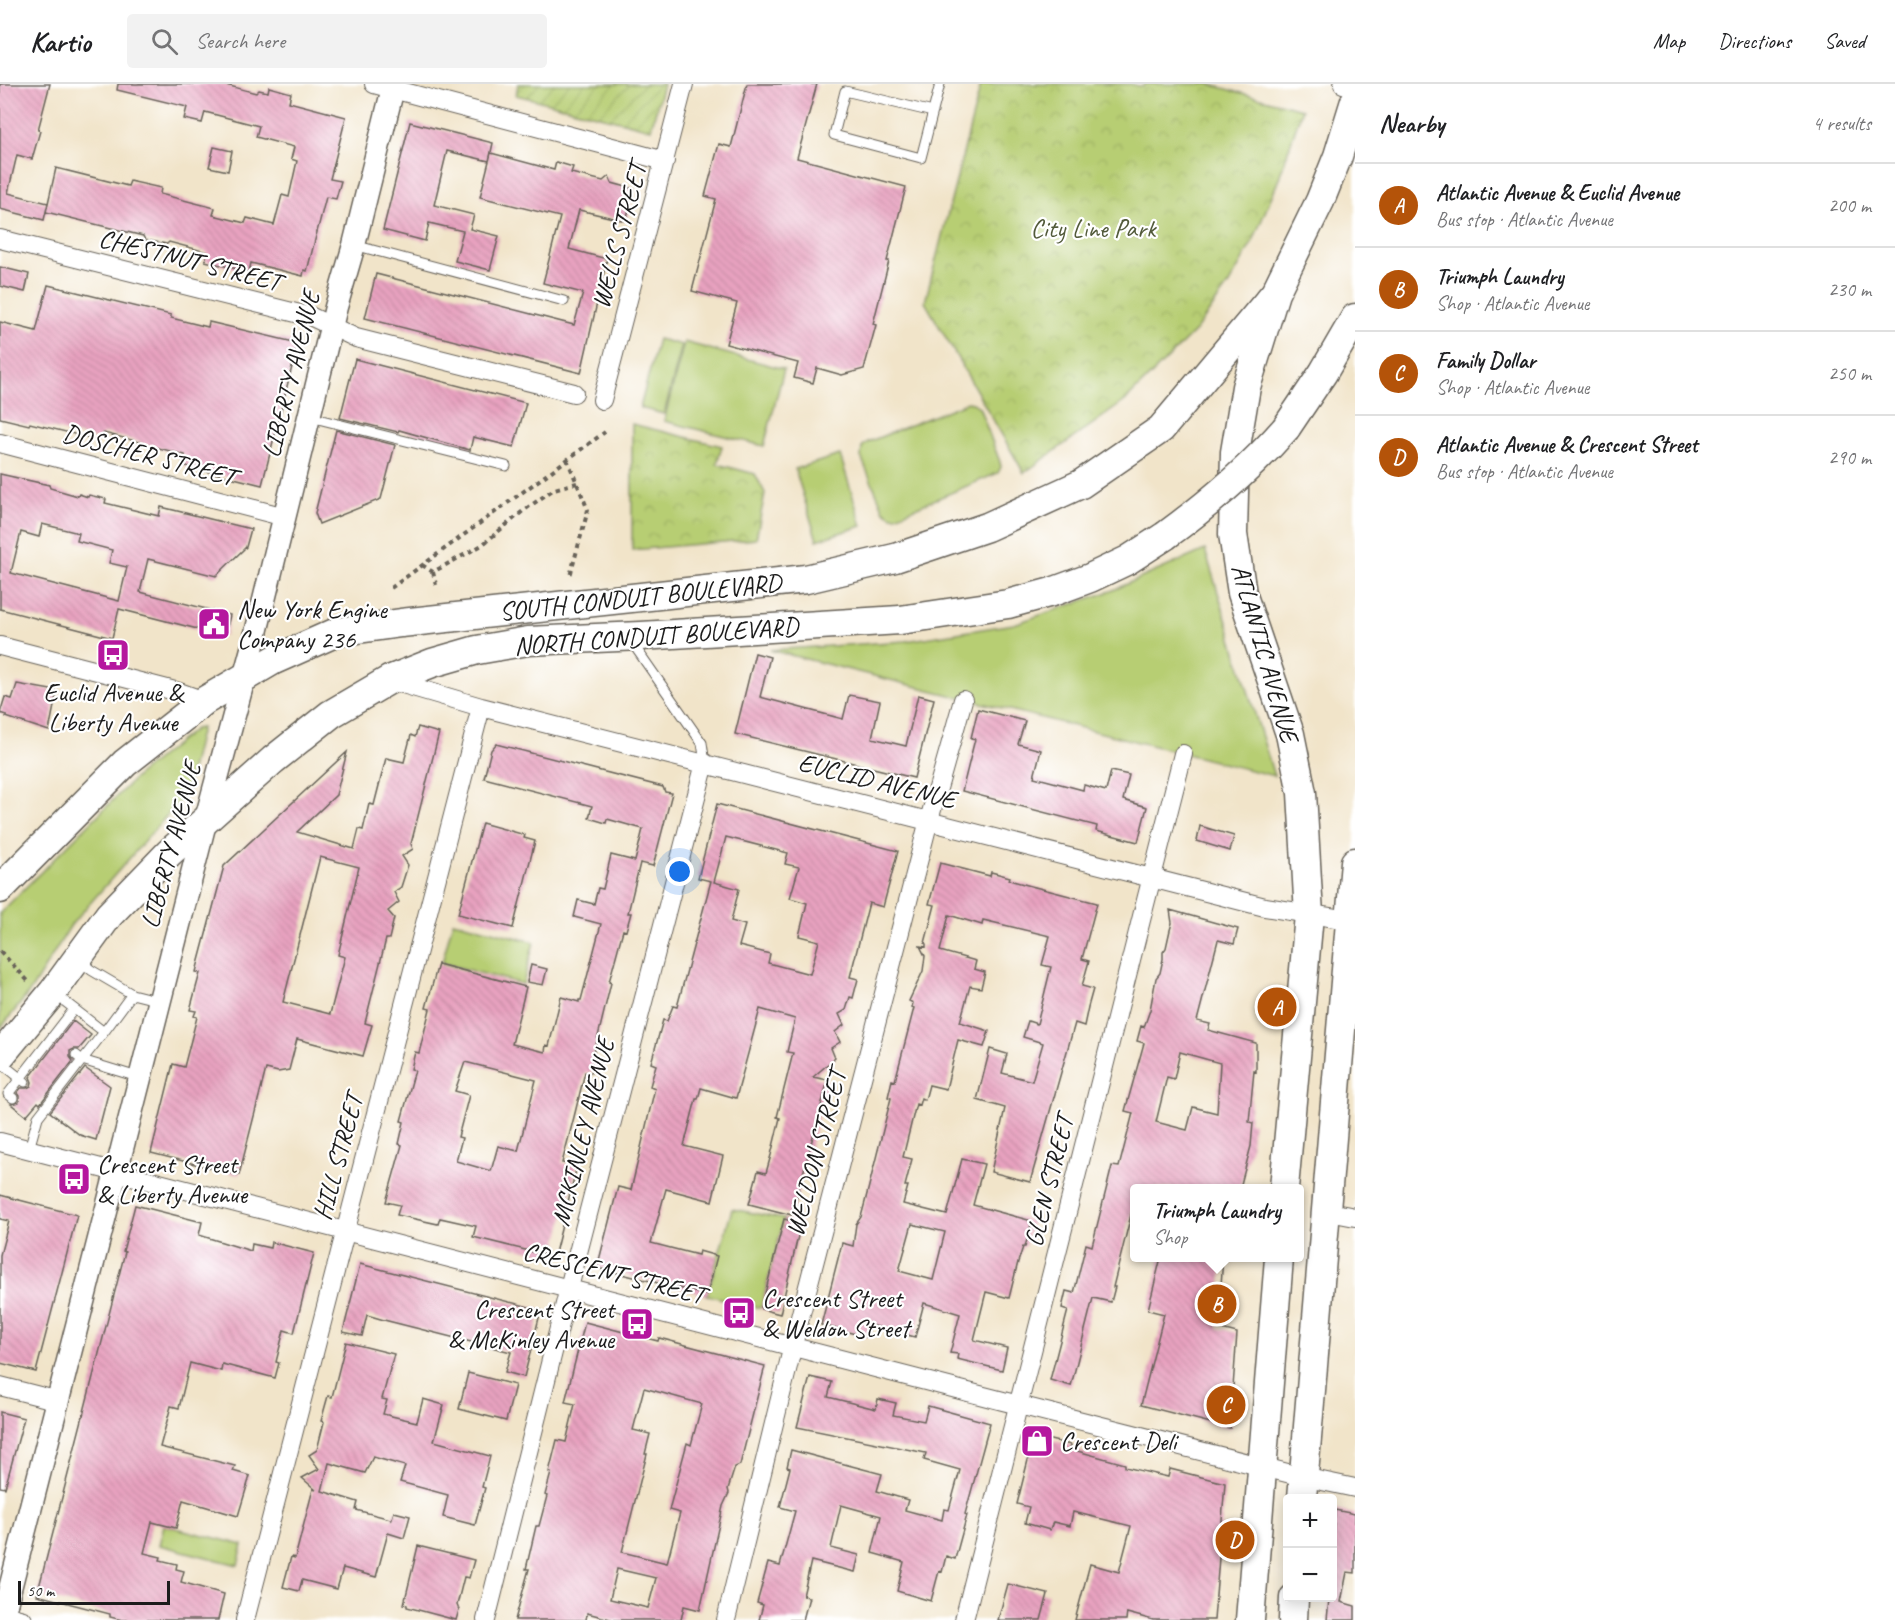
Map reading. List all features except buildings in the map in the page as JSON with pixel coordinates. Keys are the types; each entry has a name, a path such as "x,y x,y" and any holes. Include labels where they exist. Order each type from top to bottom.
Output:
{"main road":[{"name":"ATLANTIC AVENUE","path":"1284,1184 1309,915 1300,783 1290,734 1242,593 1233,534 1234,452 1246,387 1275,293 1320,201 1338,156 1355,101"},
{"name":"SOUTH CONDUIT BOULEVARD","path":"0,888 125,763 204,701 274,660 337,632 806,579 895,558 987,527 1081,484 1161,429 1275,293"},
{"name":"NORTH CONDUIT BOULEVARD","path":"0,1056 52,995 109,915 169,853 273,759 332,714 389,680 432,663 477,650 528,641 900,620 1008,604 1052,592 1090,578 1128,560 1165,536 1205,507 1266,451 1286,428 1323,373 1355,318"},
{"path":"1302,1488 1324,1211 1341,1077 1355,862"},
{"path":"1250,1620 1279,1262"},
{"path":"1293,1620 1294,1602"}],"street":[{"name":"WELLS STREET","path":"602,400 684,84"},
{"path":"1343,84 1355,87"},
{"path":"387,86 665,161"},
{"name":"LIBERTY AVENUE","path":"10,1618 59,1401 206,819 245,676 336,307 354,245 387,86"},
{"name":"CHESTNUT STREET","path":"0,239 312,317 356,338 574,393"},
{"name":"DOSCHER STREET","path":"0,443 285,517"},
{"path":"0,646 179,692 204,701"},
{"name":"EUCLID AVENUE","path":"389,680 481,706 1265,907 1352,921"},
{"name":"WELDON STREET","path":"726,1620 793,1346 929,820 963,700"},
{"name":"HILL STREET","path":"245,1620 481,706"},
{"name":"GLEN STREET","path":"964,1620 1183,754"},
{"name":"MCKINLEY AVENUE","path":"486,1620 705,763"},
{"name":"CRESCENT STREET","path":"0,1142 1262,1466 1302,1488 1355,1488"},
{"path":"1324,1211 1355,1217"},
{"path":"0,1386 59,1401"}],"lane":[{"path":"933,112 845,91 834,135 921,158 933,112 940,84"},
{"path":"354,245 564,302"},
{"path":"310,417 506,466"},
{"path":"628,637 702,743 705,763"},
{"path":"78,958 92,970 132,994 160,1001"},
{"path":"29,1149 35,1114 91,1042 104,1032 132,994"},
{"path":"13,1098 8,1094 23,1080 67,1023 52,995"},
{"path":"52,995 104,1032"},
{"path":"79,1057 141,1078"},
{"path":"0,1062 23,1080"}],"path":[{"path":"391,588 605,432"},
{"path":"567,459 588,510 570,576"},
{"path":"433,572 482,545 554,489 577,483"},
{"path":"422,565 433,572 436,585"},
{"path":"0,951 52,995"}],"green space":[{"path":"518,84 663,84 651,129 516,95"},
{"name":"City Line Park","path":"981,84 1131,84 1143,87 1145,84 1208,84 1302,109 1278,181 1253,241 1229,284 1196,330 1125,401 1024,473 925,302"},
{"path":"658,339 682,345 664,414 640,408"},
{"path":"684,342 784,369 764,446 664,421"},
{"path":"968,402 979,407 1000,462 1001,467 998,473 896,516 884,511 861,457 862,447 868,442"},
{"path":"632,424 722,446 717,464 755,474 765,493 756,539 632,550"},
{"path":"840,455 862,526 817,540 795,469"},
{"path":"1205,550 1274,776 770,650 906,641 1014,624 1111,591"},
{"path":"201,728 185,795 71,925 31,990 0,1029 0,913 138,775 195,729"},
{"path":"453,921 534,942 523,984 442,963"},
{"path":"732,1209 784,1219 761,1308 707,1295"},
{"path":"164,1525 243,1545 238,1565 159,1545"}],"place":[{"name":"New York Engine Company 236","path":"214,624"},
{"name":"Euclid Avenue & Liberty Avenue","path":"113,655"},
{"name":"Atlantic Avenue & Euclid Avenue","path":"1277,1007"},
{"name":"Crescent Street & Liberty Avenue","path":"74,1179"},
{"name":"Triumph Laundry","path":"1217,1304"},
{"name":"Crescent Street & Weldon Street","path":"739,1313"},
{"name":"Crescent Street & McKinley Avenue","path":"637,1324"},
{"name":"Family Dollar","path":"1226,1405"},
{"name":"Crescent Deli","path":"1037,1441"},
{"name":"Atlantic Avenue & Crescent Street","path":"1235,1540"}]}
